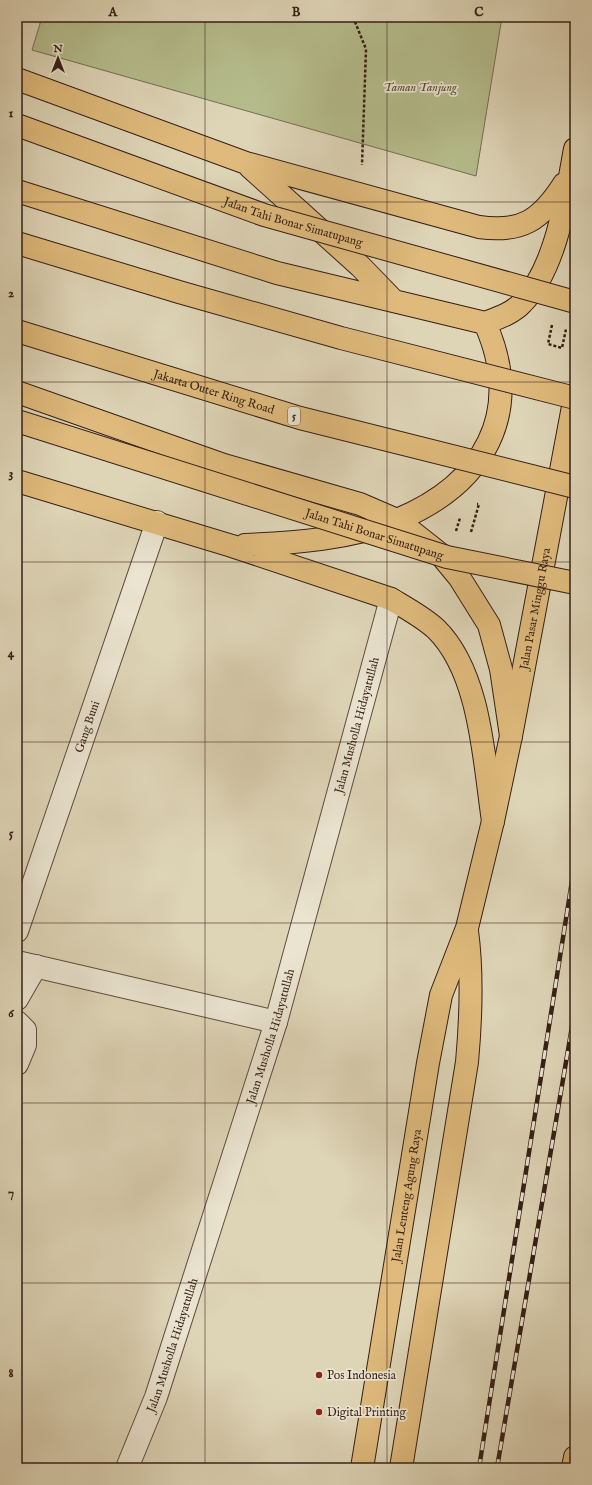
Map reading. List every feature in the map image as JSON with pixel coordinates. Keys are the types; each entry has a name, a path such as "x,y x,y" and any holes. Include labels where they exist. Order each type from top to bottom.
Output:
{"main road":[{"path":"17,79 246,163 361,196 459,222 492,229 508,229 527,223 536,218 549,205 570,174"},
{"name":"Jalan Tahi Bonar Simatupang","path":"17,125 264,215 575,302"},
{"path":"17,191 277,273 485,323 502,316 522,304 537,284 550,253 575,149"},
{"path":"246,163 360,266 394,302"},
{"path":"17,243 178,292 341,338 575,397"},
{"path":"232,546 307,541 346,534 397,520 426,505 459,481 479,458 491,438 499,415 502,395 501,380 497,354 485,323"},
{"name":"Jakarta Outer Ring Road","path":"17,331 300,418 575,488"},
{"path":"17,392 224,465 360,504 397,520 440,554 459,577 489,625 501,669 511,736"},
{"name":"Jalan Pasar Minggu Raya","path":"494,821 575,397"},
{"name":"Jalan Tahi Bonar Simatupang","path":"17,421 447,557 575,583"},
{"path":"17,481 157,522 232,546 391,599 413,611 436,629 453,650 467,681 476,708 494,821"},
{"name":"Jalan Lenteng Agung Raya","path":"362,1468 439,1003 467,928 494,821"},
{"name":"Jalan Lenteng Agung Raya","path":"401,1468 467,1062 472,1008 472,963 467,928"},
{"path":"573,1468 575,1457"}],"street":[{"name":"Gang Buni","path":"17,931 157,522"},
{"name":"Jalan Musholla Hidayatullah","path":"127,1468 156,1397 276,1022 391,599"},
{"path":"17,999 26,964 276,1022"},
{"path":"17,1022 25,1030 25,1045 17,1064"}],"path":[{"path":"353,17 366,49 361,196"}],"green space":[{"name":"Taman Tanjung","path":"42,17 502,17 476,176 32,50"}],"railway":[{"path":"479,1468 575,862"},
{"path":"497,1468 575,1009"}],"place":[{"name":"Pos Indonesia","path":"319,1375"},
{"name":"Digital Printing","path":"319,1412"}]}
